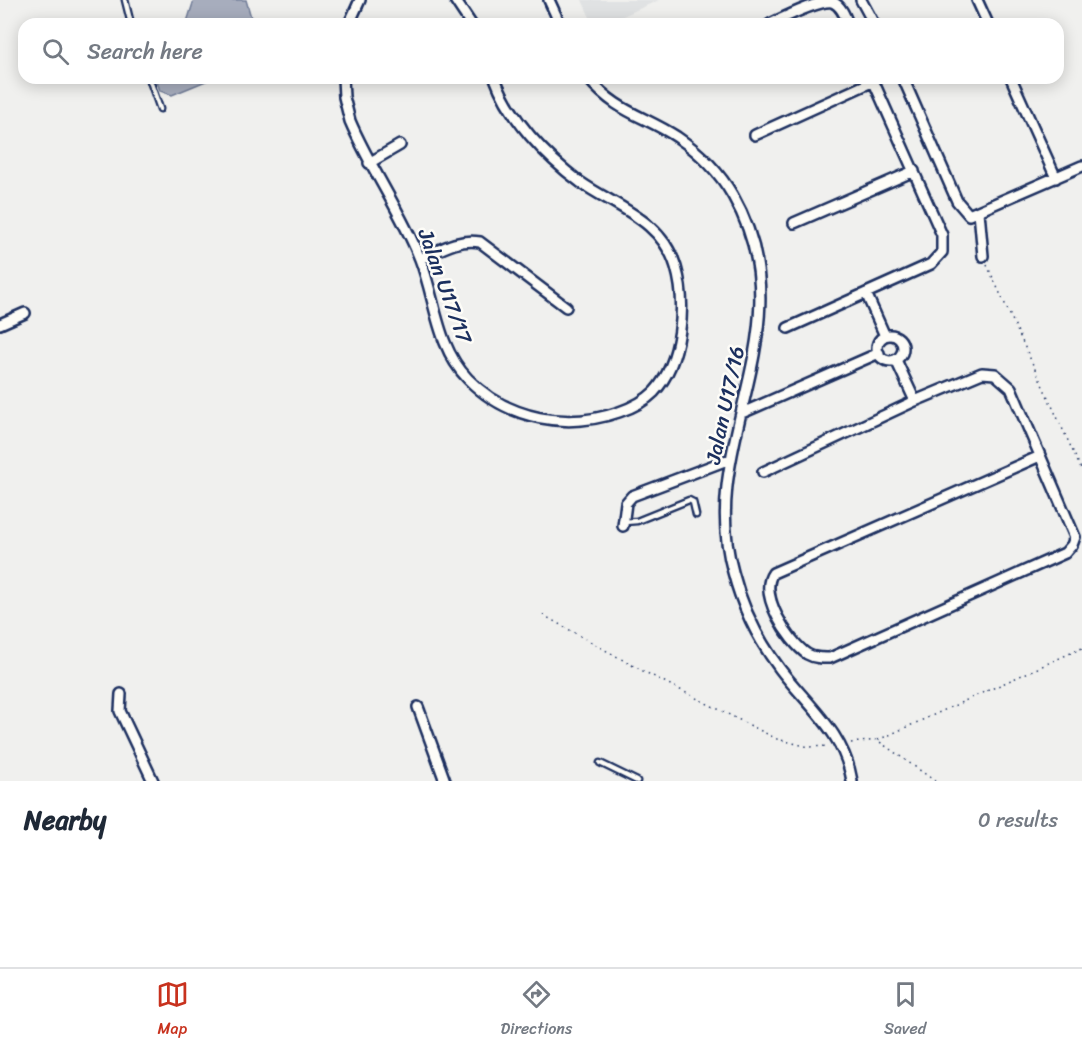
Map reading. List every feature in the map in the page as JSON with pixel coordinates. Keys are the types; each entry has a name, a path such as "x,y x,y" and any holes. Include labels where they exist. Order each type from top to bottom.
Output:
{"street":[{"path":"352,18 360,0"},
{"path":"455,0 467,18"},
{"path":"549,0 557,18"},
{"path":"861,0 871,18"},
{"path":"977,0 985,18"},
{"path":"784,18 820,2 832,2 842,9 846,18"},
{"name":"Jalan U17/17","path":"343,84 350,122 420,259 446,349 471,382 502,405 539,419 576,423 632,407 654,393 669,371 681,311 675,265 655,230 579,181 532,138 504,99 498,84"},
{"name":"Jalan U17/16","path":"593,84 603,96 637,118 676,137 712,168 733,196 748,230 757,263 760,295 756,354 730,459 725,497 726,542 738,591 762,644 841,744 852,781"},
{"path":"755,135 864,84"},
{"path":"788,328 932,264 942,252 942,235 875,84"},
{"path":"906,84 957,201 969,215 1082,166"},
{"path":"1014,84 1056,178"},
{"path":"369,163 400,145"},
{"path":"794,224 914,171"},
{"path":"979,212 983,256"},
{"path":"420,259 457,242 468,240 480,242 566,307"},
{"path":"866,293 885,336"},
{"path":"0,324 25,313"},
{"path":"885,336 878,346 879,353 884,359 896,360"},
{"path":"885,336 894,336 901,340 903,349 896,360"},
{"path":"742,413 879,353"},
{"path":"896,360 915,401"},
{"path":"763,472 915,401 982,373 995,374 1011,388 1075,537 1065,553 830,658 819,658 808,654 781,623 768,593 768,581 773,573 1040,456"},
{"path":"624,524 626,503 632,496 730,459"},
{"path":"121,694 120,711 153,781"},
{"path":"418,707 445,781"}],"lane":[{"path":"125,0 130,18"},
{"path":"151,84 160,109"},
{"path":"624,524 689,500 693,502 696,515"},
{"path":"600,763 638,781"}],"path":[{"path":"983,256 1082,471"},
{"path":"543,615 719,711 777,739 809,747 877,740 1082,648"},
{"path":"877,740 935,781"}],"shaded area":[{"path":"582,0 659,0 618,18 590,18"}],"water":[{"path":"194,0 246,0 251,18 188,18"},
{"path":"158,84 199,84 172,95 160,91"}]}
